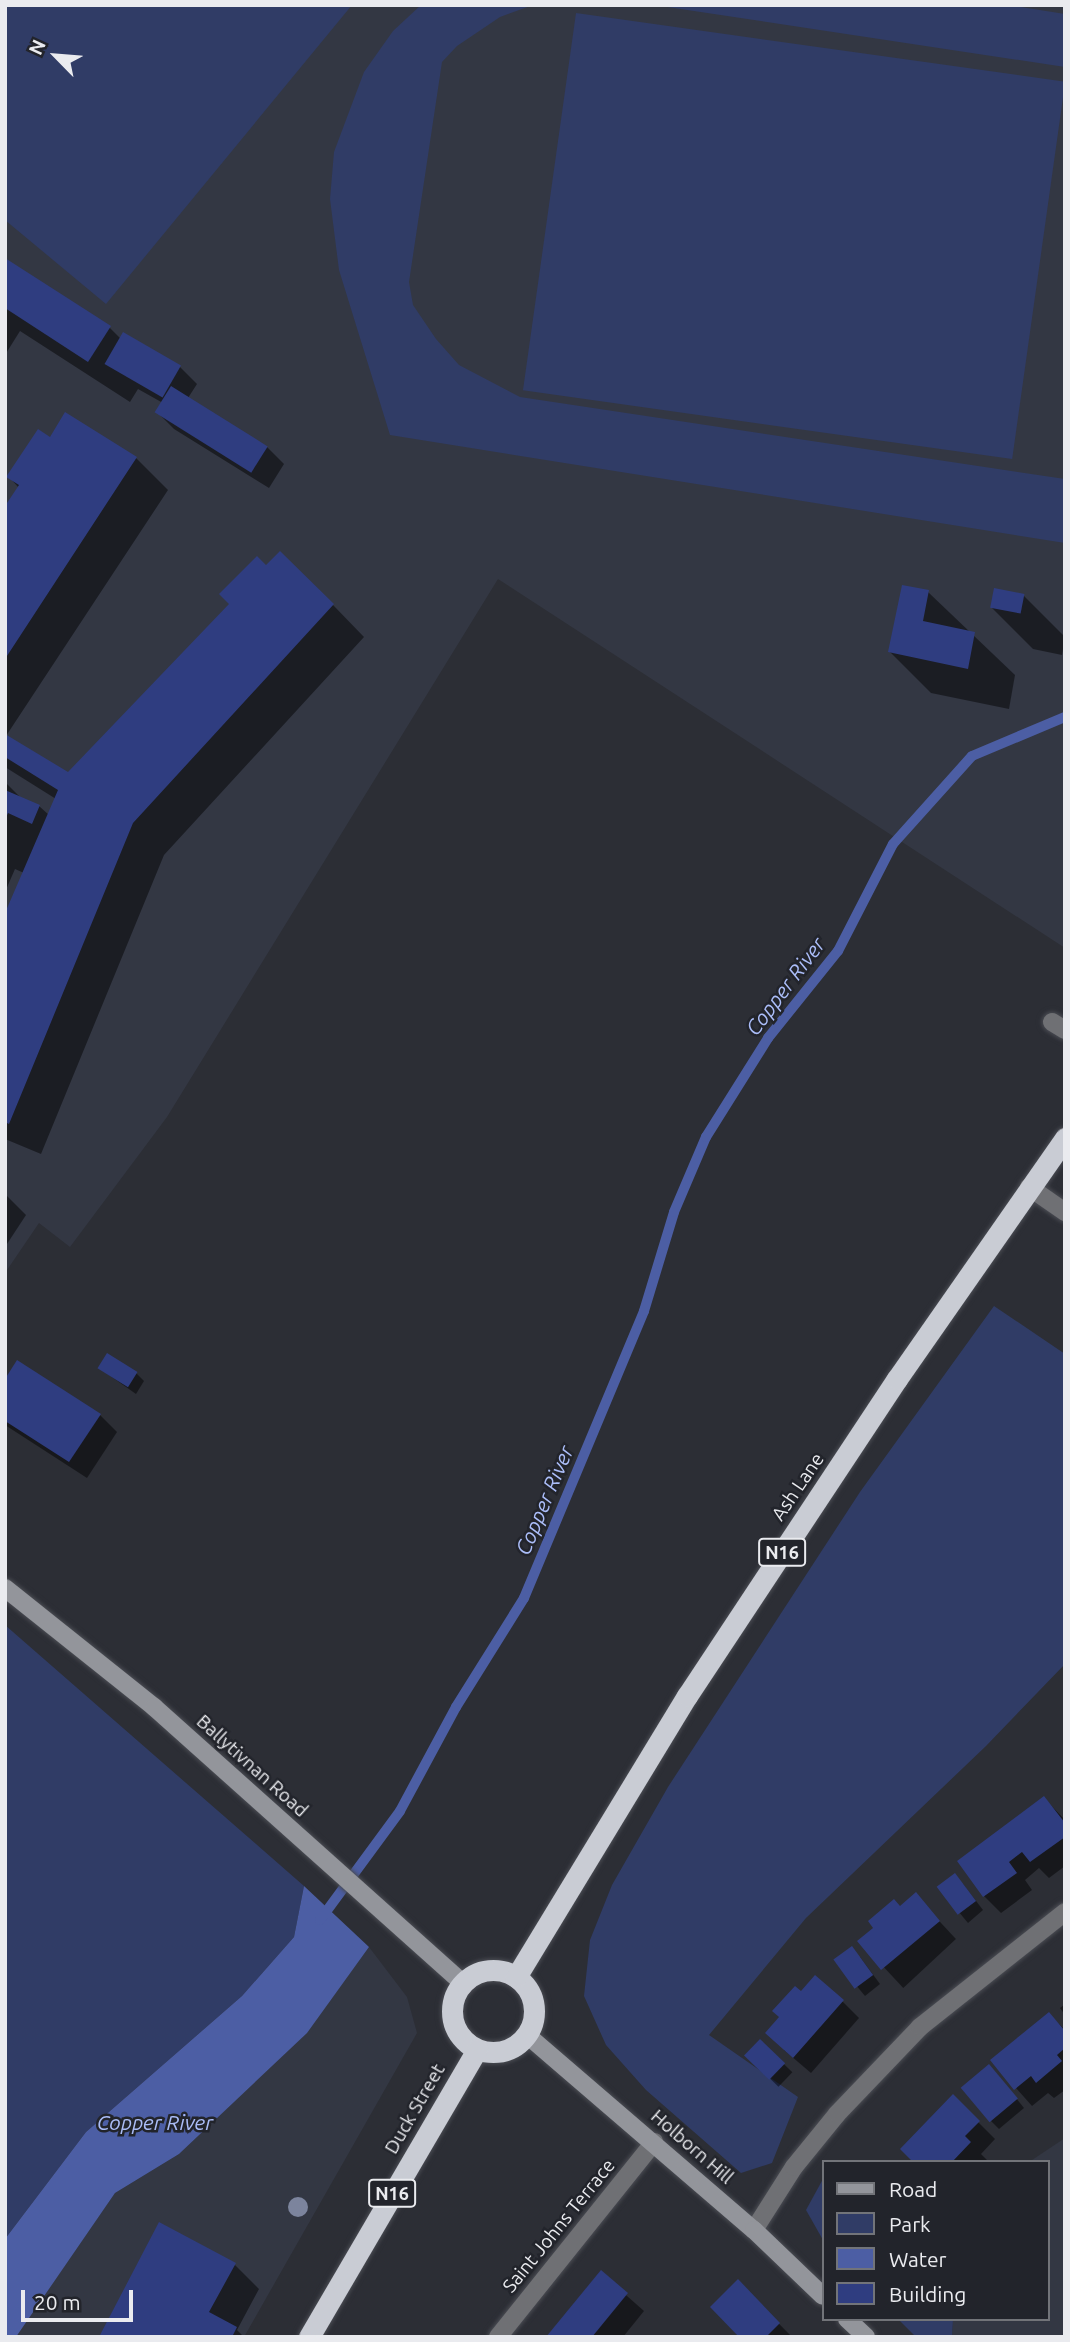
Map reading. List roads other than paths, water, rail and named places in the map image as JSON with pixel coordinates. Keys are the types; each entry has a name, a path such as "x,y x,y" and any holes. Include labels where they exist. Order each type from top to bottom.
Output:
{"highway":[{"name":"Ash Lane","path":"516,1977 687,1696 912,1356 1065,1138"},
{"path":"494,1970 516,1977 526,1985 535,2010 527,2035 505,2051 490,2053 465,2042 452,2019 452,2006 463,1983 482,1971 494,1970"},
{"name":"Duck Street","path":"309,2337 477,2049"}],"street":[{"path":"1029,1187 1065,1212"},
{"name":"Ballytivnan Road","path":"5,1588 154,1707 463,1983"},
{"path":"754,2230 794,2167 837,2114 920,2027 1065,1912"},
{"name":"Holborn Hill","path":"527,2035 754,2230 822,2295"},
{"name":"Saint Johns Terrace","path":"498,2337 654,2142"},
{"path":"849,2321 866,2337"}],"water":[{"name":"Copper River","path":"304,1886 369,1947 307,2033 179,2154 115,2193 16,2337 5,2337 5,2239 86,2132 242,1996 294,1937"}],"waterway":[{"name":"Copper River","path":"320,1920 400,1811 456,1707 524,1598 644,1311 674,1212 706,1137 768,1038 838,951 893,844 972,756 1065,717"}]}
